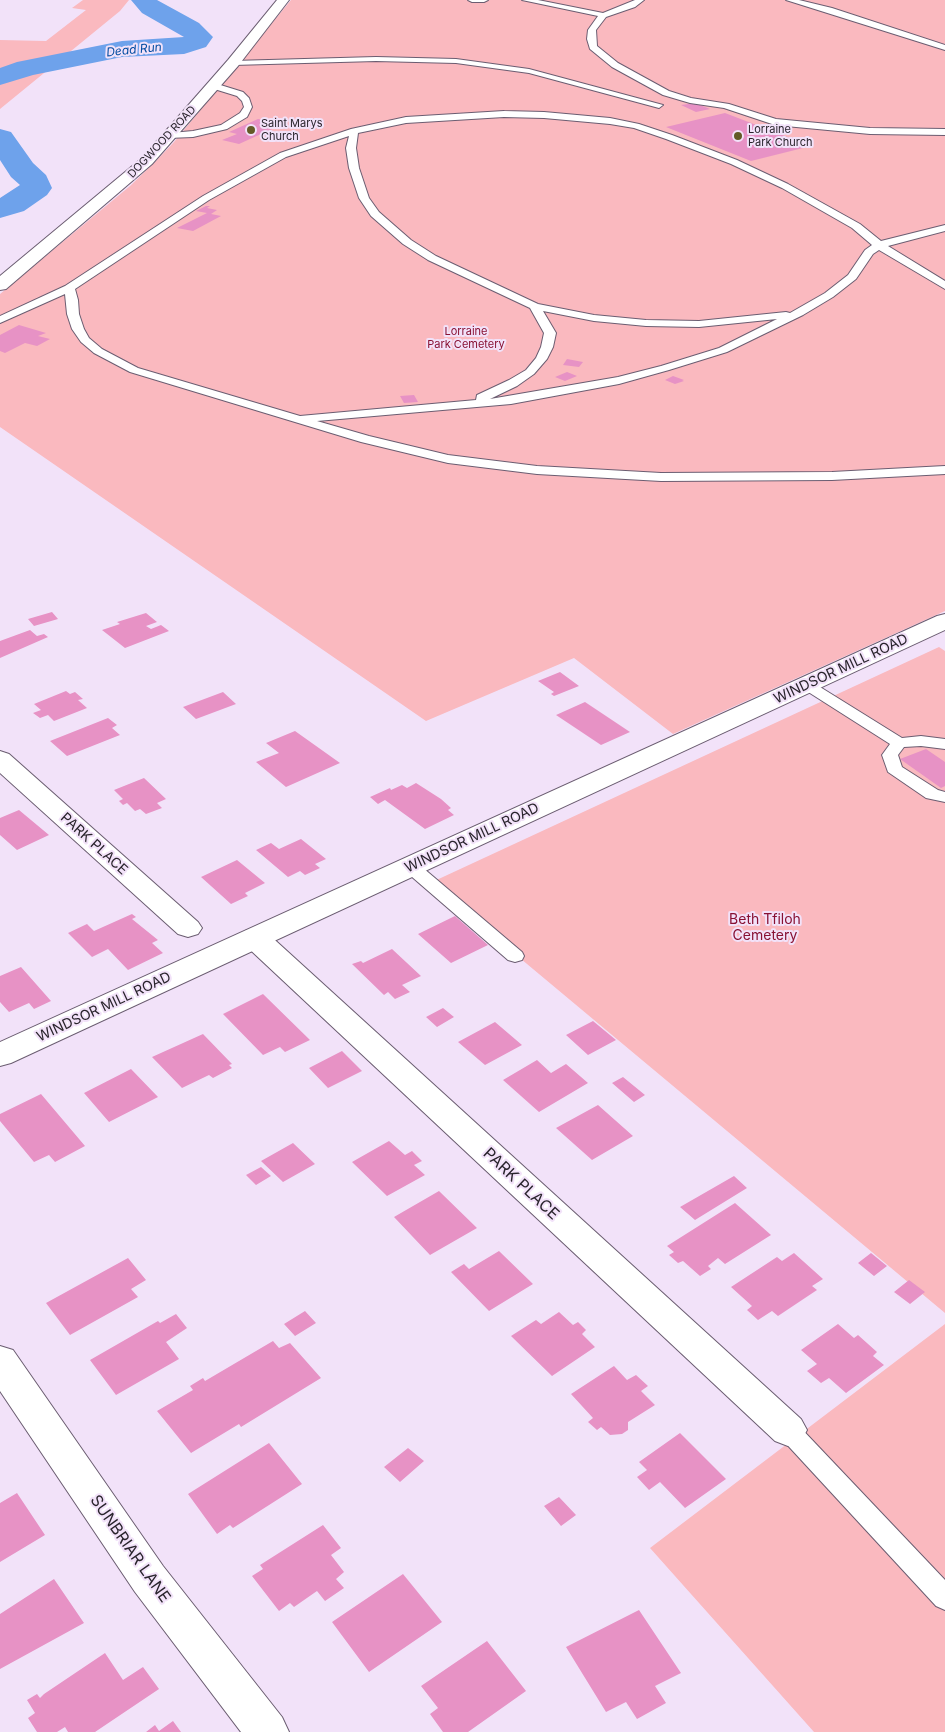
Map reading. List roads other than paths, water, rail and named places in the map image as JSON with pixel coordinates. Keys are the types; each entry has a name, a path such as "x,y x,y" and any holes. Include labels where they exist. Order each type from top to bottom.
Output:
{"street":[{"name":"DOGWOOD ROAD","path":"0,285 121,185 171,136 230,67 283,0"},
{"name":"WINDSOR MILL ROAD","path":"0,1055 945,621"},
{"name":"PARK PLACE","path":"0,759 10,782 188,928"},
{"name":"PARK PLACE","path":"254,938 788,1430"},
{"name":"SUNBRIAR LANE","path":"0,1362 149,1578 267,1732"}],"lane":[{"path":"472,0 484,0"},
{"path":"526,0 603,16"},
{"path":"640,0 603,16 592,30 591,39 593,47 616,66 666,93 681,98 726,106 757,117 796,125 870,131 943,132"},
{"path":"790,0 829,10 945,48"},
{"path":"230,67 407,59 494,66 552,76 659,105"},
{"path":"230,67 406,66 484,72 518,78 564,90"},
{"path":"484,72 494,66"},
{"path":"171,136 216,129 235,122 244,115 248,107 246,100 240,94 214,86"},
{"path":"610,121 681,98"},
{"path":"0,320 69,288 157,229 246,174 283,155 354,131 406,120 471,115 544,115 610,121 636,126 669,137 742,166 785,186 856,226 879,245 945,286"},
{"path":"354,131 351,148 358,183 364,198 375,214 407,242 455,270 534,306 594,318 673,324 741,321 799,313"},
{"path":"296,418 460,406 560,392 665,368 723,350 799,313 829,295 852,277 869,252 879,245 945,228"},
{"path":"69,288 74,300 73,314 78,329 85,340 134,370 365,439 440,457 546,471 661,477 749,478 832,476 945,470"},
{"path":"460,406 513,383 530,372 541,359 547,347 550,333 534,306"},
{"path":"807,685 899,743 921,741 945,744"},
{"path":"899,743 890,754 894,770 932,794 945,797"},
{"path":"410,866 515,956"},
{"path":"788,1430 945,1598"}],"waterway":[{"name":"Dead Run","path":"0,77 27,68 122,49 184,46 197,41 200,37 190,28 151,8 143,0"},
{"name":"Dead Run","path":"0,138 22,170 35,182 36,188 13,204 0,208"}],"place":[{"name":"Saint Marys Church","path":"251,130"},
{"name":"Lorraine Park Church","path":"738,136"}],"park label":[{"name":"Lorraine Park Cemetery","path":"466,338"},
{"name":"Beth Tfiloh Cemetery","path":"765,928"}]}
